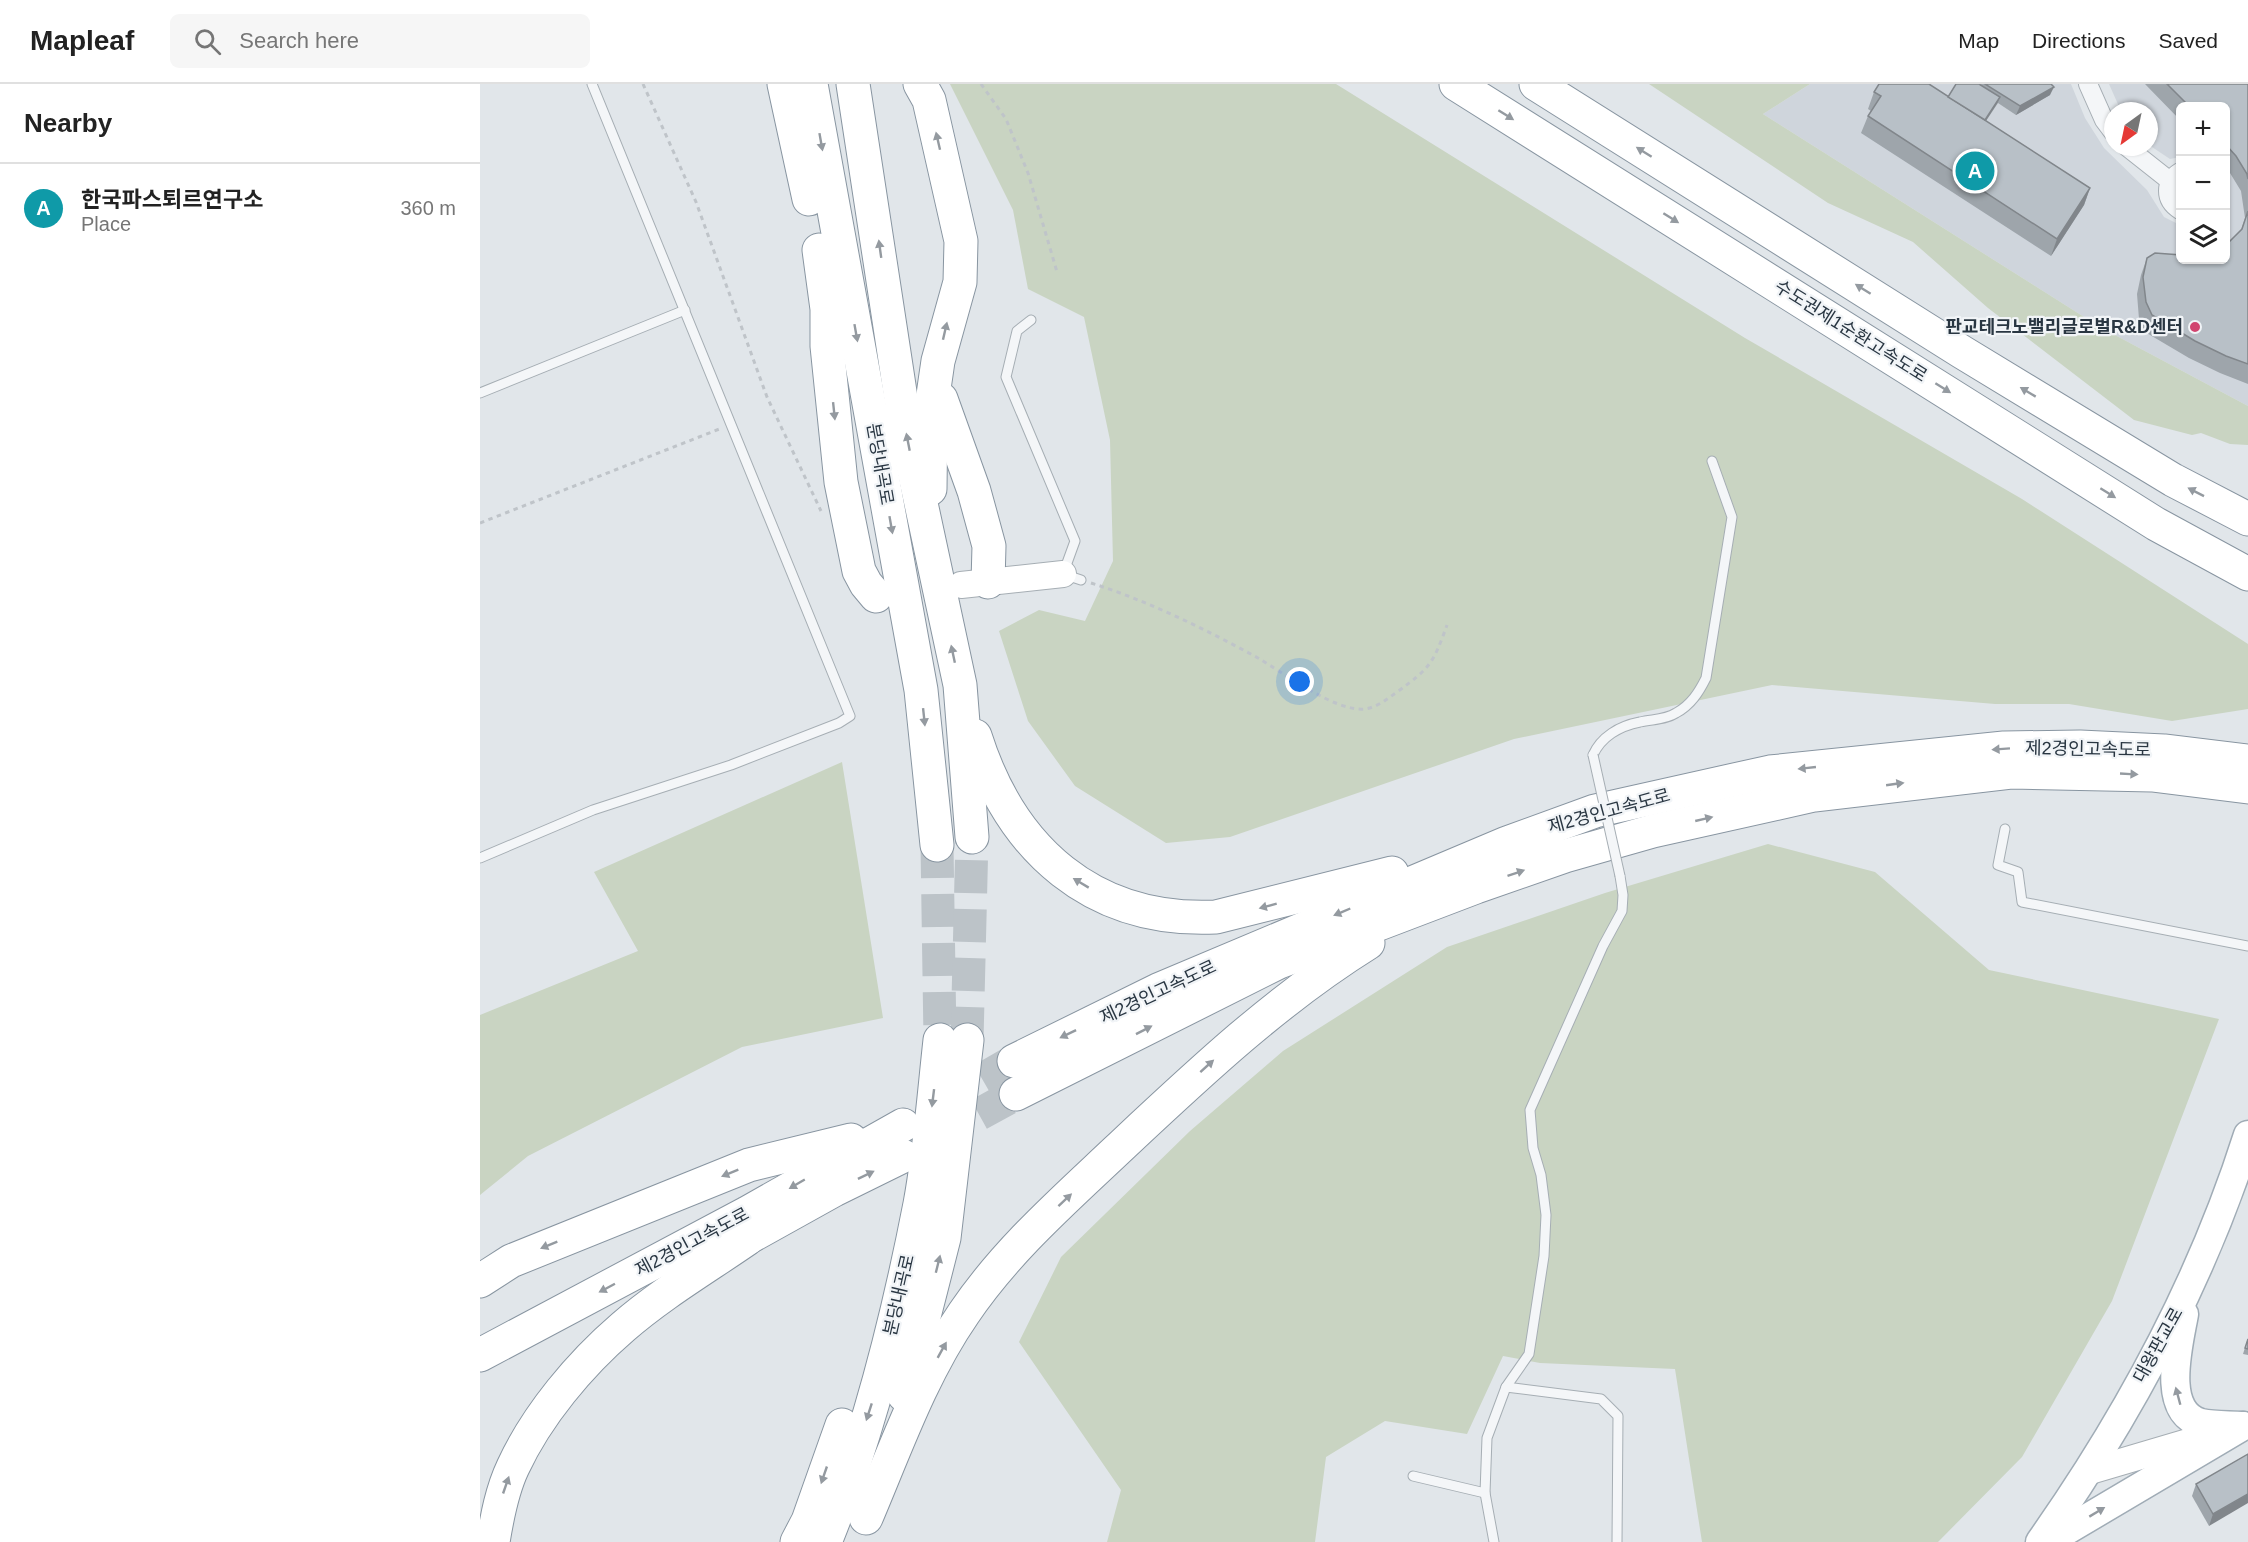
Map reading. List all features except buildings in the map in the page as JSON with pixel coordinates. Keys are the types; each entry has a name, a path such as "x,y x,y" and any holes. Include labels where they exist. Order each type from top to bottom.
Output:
{"highway":[{"path":"784,84 821,261 841,482 850,515 860,571 866,584 876,596"},
{"name":"분당내곡로","path":"811,84 921,690 937,845"},
{"name":"분당내곡로","path":"853,84 907,438 960,685 972,837"},
{"path":"920,84 929,100 961,241 960,282 949,315 931,409 932,443 928,535"},
{"name":"수도권제1순환고속도로","path":"1456,84 2156,524 2248,574"},
{"path":"1536,84 1982,364 2173,480 2248,519"},
{"path":"935,381 977,502 988,546 975,583"},
{"path":"960,685 990,775 1002,801 1036,849 1055,867 1099,894 1158,915 1187,918 1239,913 1507,843"},
{"name":"제2경인고속도로","path":"1014,1061 1158,990 1551,825 1595,812 1770,772 2004,748 2152,775 2248,787"},
{"name":"제2경인고속도로","path":"1016,1094 1279,962 1476,887 1605,843 1814,795 2011,772 2075,760 2164,751 2248,761"},
{"path":"861,1530 919,1394 949,1338 968,1307 1022,1241 1207,1065 1269,1011 1380,935 1476,887"},
{"name":"분당내곡로","path":"825,1542 872,1402 920,1202 953,1040 944,1238 897,1424 861,1530"},
{"path":"480,1281 521,1257 749,1165 898,1138"},
{"name":"제2경인고속도로","path":"480,1379 747,1239 834,1190 898,1138"},
{"name":"제2경인고속도로","path":"480,1355 747,1213 898,1138"},
{"path":"797,1542 808,1521 920,1202"},
{"path":"493,1542 504,1489 512,1468 534,1430 579,1370 623,1327 747,1239"}],"main road":[{"name":"대왕판교로","path":"2040,1542 2090,1471 2188,1291 2228,1197 2248,1135"},
{"path":"2188,1291 2175,1365 2176,1392 2182,1410 2199,1423 2245,1424"},
{"path":"2047,1542 2245,1424"}],"street":[{"path":"2088,84 2104,120"},
{"path":"2142,156 2175,176 2168,188 2170,201 2176,206"},
{"path":"975,583 1072,577"},
{"path":"2090,1471 2245,1424"}],"lane":[{"path":"480,858 593,810 731,765 839,723 850,716 592,84"},
{"path":"480,393 685,310"},
{"path":"1031,320 1017,331 1006,376 1076,541 1072,577"},
{"path":"1494,1542 1485,1493 1487,1438 1506,1387 1530,1354 1544,1256 1546,1215 1541,1175 1533,1148 1530,1110 1603,946 1622,911 1623,895 1620,876 1593,755 1600,740 1615,732 1639,722 1662,719 1677,713 1698,692 1706,678 1732,517 1712,461"},
{"path":"2005,829 1998,865 2018,872 2022,902 2248,946"},
{"path":"1506,1387 1601,1399 1618,1416 1617,1542"},
{"path":"1413,1476 1485,1493"}],"path":[{"path":"643,84 696,202 767,397 826,520"},
{"path":"981,84 1006,119 1028,173 1057,272"},
{"path":"480,523 732,424"},
{"path":"1072,577 1121,593 1170,614 1258,659 1330,700 1363,709 1379,705 1422,675 1438,652 1447,625"}],"shaded area":[{"path":"1810,84 2071,84 2085,118 2104,148 2104,156 2112,156 2147,190 2164,217 2176,223 2176,264 2230,264 2230,102 2176,102 2176,158 2170,159 2158,151 2158,102 2117,102 2109,84 2248,84 2248,406 2100,327 1763,114"}],"green space":[{"path":"950,84 1336,84 1745,338 2022,499 2248,644 2248,709 2172,721 2069,704 1995,704 1772,685 1514,739 1230,837 1166,843 1075,786 1028,721 999,631 1039,610 1085,621 1113,561 1110,440 1084,317 1028,289 1013,210"},
{"path":"1649,84 1810,84 1763,114 2100,327 2248,406 2248,445 2230,444 2201,433 2192,435 2134,420 1988,308 1913,242 1828,203"},
{"path":"842,762 883,1018 742,1047 528,1156 480,1195 480,1015 638,951 594,872"},
{"path":"1768,844 1875,872 1989,970 2219,1019 2112,1301 2022,1457 1938,1542 1702,1542 1675,1369 1540,1363 1503,1356 1467,1434 1385,1421 1326,1457 1315,1542 1107,1542 1121,1490 1019,1342 1061,1257 1190,1131 1283,1051 1447,947 1605,893"}],"tunnel":[{"path":"967,1040 972,837"},
{"path":"937,845 940,1040"},
{"path":"940,1104 1014,1061"},
{"path":"936,1138 1016,1094"}],"place":[{"name":"한국파스퇴르연구소","path":"1975,171"},
{"name":"판교테크노밸리글로벌R&D센터","path":"2195,327"}]}
